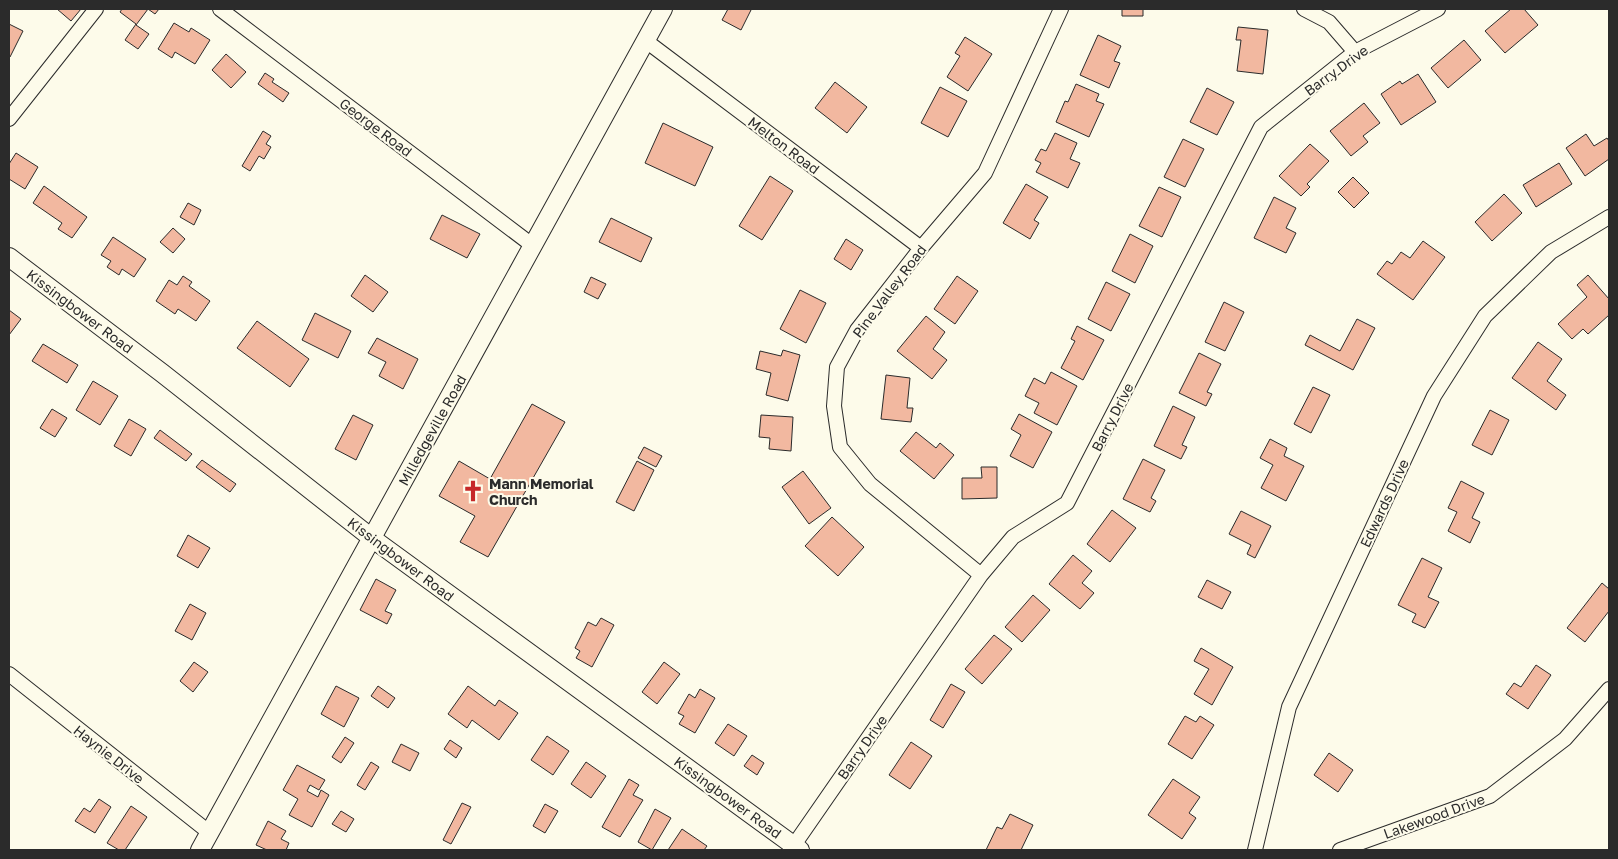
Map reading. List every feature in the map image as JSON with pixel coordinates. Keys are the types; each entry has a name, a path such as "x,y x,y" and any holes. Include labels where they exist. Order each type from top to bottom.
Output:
{"street":[{"path":"9,119 96,9"},
{"name":"George Road","path":"220,9 532,246"},
{"name":"Milledgeville Road","path":"200,850 663,9"},
{"name":"Pine Valley Road","path":"981,575 870,484 840,447 834,406 837,367 857,330 921,248 986,173 1061,9"},
{"path":"1304,9 1329,22 1355,52"},
{"name":"Barry Drive","path":"797,848 981,575 1013,538 1067,503 1261,127 1355,52 1438,9"},
{"name":"Melton Road","path":"646,41 921,248"},
{"name":"Edwards Drive","path":"1255,850 1289,706 1434,396 1485,316 1551,252 1609,217"},
{"name":"Kissingbower Road","path":"9,257 170,380 372,539 797,848"},
{"name":"Haynie Drive","path":"9,674 210,833"},
{"name":"Lakewood Drive","path":"1340,850 1490,796 1565,739 1609,689"}],"building":[{"path":"57,9 81,9 71,21"},
{"path":"122,9 148,9 136,25 149,34 138,49 125,40 136,24 120,12"},
{"path":"148,9 159,9 155,14"},
{"path":"728,9 751,10 741,30 722,20"},
{"path":"1122,9 1143,9 1143,16 1122,16"},
{"path":"1511,9 1524,9 1538,25 1505,53 1485,31"},
{"path":"174,23 189,32 191,28 210,40 195,64 175,52 172,58 158,49"},
{"path":"9,24 23,31 10,57 9,57"},
{"path":"1238,27 1268,30 1263,74 1237,71 1241,40 1236,40"},
{"path":"1098,35 1121,46 1114,61 1120,63 1109,88 1080,75"},
{"path":"965,37 992,54 968,91 947,77 960,56 955,53"},
{"path":"1464,40 1481,60 1448,88 1431,68"},
{"path":"226,54 246,72 231,88 212,70"},
{"path":"265,73 274,79 272,82 289,93 283,102 258,84"},
{"path":"1418,74 1436,102 1401,125 1381,94 1400,81 1402,84"},
{"path":"835,82 867,107 847,133 815,108"},
{"path":"1076,84 1099,94 1096,101 1104,104 1089,137 1056,122 1065,101 1068,102"},
{"path":"940,87 967,101 948,137 921,123"},
{"path":"1207,88 1234,102 1217,135 1190,122"},
{"path":"1364,103 1380,123 1363,136 1368,142 1351,156 1330,131"},
{"path":"663,123 713,147 695,186 645,163"},
{"path":"263,131 271,136 266,144 271,147 264,159 259,156 250,171 242,166"},
{"path":"1055,133 1077,143 1070,159 1080,163 1068,188 1036,172 1041,163 1035,160 1041,149 1046,151"},
{"path":"1586,134 1594,146 1607,138 1609,141 1609,159 1585,176 1566,148"},
{"path":"1183,139 1204,149 1185,187 1164,177"},
{"path":"1310,144 1329,161 1307,184 1310,187 1301,196 1279,176"},
{"path":"16,153 38,167 25,189 9,179 9,164"},
{"path":"1559,163 1572,184 1536,207 1523,185"},
{"path":"770,176 793,191 762,240 739,226"},
{"path":"1353,177 1369,193 1354,208 1338,192"},
{"path":"1026,184 1048,197 1034,220 1039,223 1030,239 1003,223"},
{"path":"44,186 87,217 72,238 58,229 62,223 33,203"},
{"path":"1159,187 1181,197 1162,237 1139,226"},
{"path":"1504,194 1522,213 1492,241 1475,222"},
{"path":"1274,197 1296,208 1286,228 1296,233 1286,253 1254,238"},
{"path":"188,203 201,210 194,225 180,217"},
{"path":"442,215 480,234 467,258 430,239"},
{"path":"611,218 652,238 641,262 599,242"},
{"path":"173,228 185,239 173,253 160,242"},
{"path":"1130,234 1153,246 1135,283 1112,271"},
{"path":"113,237 146,259 134,277 122,269 119,275 107,267 111,261 101,255"},
{"path":"846,239 863,250 851,270 834,259"},
{"path":"1423,241 1445,257 1413,300 1377,274 1387,261 1392,264 1401,252 1410,258"},
{"path":"365,275 388,292 373,312 351,296"},
{"path":"1588,275 1609,299 1609,315 1588,334 1583,329 1572,339 1558,324 1587,297 1577,285"},
{"path":"183,276 192,282 189,286 210,301 196,321 178,309 175,314 156,301 169,280 177,285"},
{"path":"957,276 978,291 955,324 934,309"},
{"path":"591,277 606,284 598,299 584,292"},
{"path":"1106,282 1130,294 1111,331 1088,319"},
{"path":"800,290 826,303 806,343 780,329"},
{"path":"1224,302 1244,312 1225,351 1205,342"},
{"path":"9,310 21,319 9,335"},
{"path":"315,313 351,331 338,358 302,340"},
{"path":"926,316 945,332 933,349 947,360 932,379 897,351"},
{"path":"1357,319 1375,328 1353,370 1305,345 1310,335 1340,351"},
{"path":"257,321 309,359 290,387 237,348"},
{"path":"1077,326 1104,340 1083,380 1061,368 1075,341 1071,339"},
{"path":"377,338 418,359 403,389 379,376 386,362 368,353"},
{"path":"1538,342 1562,359 1547,381 1566,395 1556,410 1512,378"},
{"path":"43,344 78,365 67,383 32,361"},
{"path":"783,350 800,355 788,401 766,395 771,373 756,369 760,351 781,356"},
{"path":"1199,353 1221,364 1207,392 1212,394 1206,406 1179,393"},
{"path":"1051,372 1077,386 1057,425 1034,413 1039,403 1025,396 1034,378 1045,384"},
{"path":"886,375 910,378 907,408 913,408 911,422 881,419"},
{"path":"93,381 118,396 100,425 76,410"},
{"path":"1313,387 1330,395 1311,433 1294,424"},
{"path":"532,404 565,422 488,557 460,542 475,516 439,496 459,461 490,479"},
{"path":"1173,406 1195,417 1182,445 1187,447 1181,459 1154,446"},
{"path":"52,409 67,418 55,437 40,428"},
{"path":"1490,410 1509,420 1492,455 1472,445"},
{"path":"1019,414 1052,432 1033,468 1010,456 1021,435 1011,429"},
{"path":"353,415 373,425 356,460 335,449"},
{"path":"761,415 793,417 791,451 769,449 770,438 759,437"},
{"path":"129,419 146,429 131,456 114,446"},
{"path":"160,430 192,454 186,461 154,438"},
{"path":"916,432 936,448 940,443 954,455 934,479 900,451"},
{"path":"1270,439 1287,448 1284,456 1304,466 1286,501 1261,488 1273,465 1260,458"},
{"path":"644,447 662,456 656,467 638,458"},
{"path":"1143,459 1165,470 1151,498 1156,501 1150,512 1123,499"},
{"path":"202,460 236,484 230,492 196,467"},
{"path":"637,461 654,470 634,511 616,502"},
{"path":"981,467 997,467 997,498 962,499 962,478 982,478"},
{"path":"803,471 831,508 809,524 782,487"},
{"path":"1461,481 1484,493 1472,518 1480,522 1470,543 1448,531 1457,512 1448,508"},
{"path":"1112,510 1136,528 1110,562 1087,544"},
{"path":"1241,511 1271,526 1255,558 1247,554 1251,545 1229,534"},
{"path":"832,517 864,547 838,576 805,546"},
{"path":"188,535 210,548 198,568 177,556"},
{"path":"1073,555 1092,571 1082,583 1094,593 1080,609 1049,584"},
{"path":"1422,558 1442,568 1428,597 1439,602 1425,628 1412,622 1416,614 1398,605"},
{"path":"376,579 396,590 385,611 392,614 387,624 360,610"},
{"path":"1207,580 1231,592 1222,609 1198,597"},
{"path":"1602,583 1609,589 1609,611 1585,642 1567,628"},
{"path":"1033,595 1050,610 1022,642 1005,627"},
{"path":"190,604 206,613 192,640 175,631"},
{"path":"601,618 614,625 592,667 576,658 580,651 575,648 588,622 596,626"},
{"path":"994,635 1012,649 982,684 965,669"},
{"path":"1201,648 1233,667 1212,705 1194,694 1209,669 1194,661"},
{"path":"194,662 208,672 193,692 180,681"},
{"path":"664,662 680,674 657,704 642,692"},
{"path":"1536,665 1551,675 1528,709 1506,694 1514,683 1521,687"},
{"path":"951,684 965,692 943,728 930,720"},
{"path":"336,686 359,698 344,727 321,714"},
{"path":"378,686 395,698 388,708 371,696"},
{"path":"468,686 495,706 499,700 518,713 499,740 472,720 467,728 448,714"},
{"path":"700,689 715,698 695,733 679,724 684,716 678,713 689,694 695,698"},
{"path":"1185,716 1196,722 1200,716 1214,725 1192,759 1168,744"},
{"path":"728,724 747,736 734,756 715,743"},
{"path":"547,736 569,751 553,775 531,760"},
{"path":"345,737 354,743 341,763 332,757"},
{"path":"450,740 462,748 456,758 444,749"},
{"path":"911,742 932,756 910,789 889,775"},
{"path":"401,744 419,753 410,771 392,762"},
{"path":"1329,753 1353,770 1338,792 1314,775"},
{"path":"752,755 764,763 757,775 744,766"},
{"path":"371,762 379,767 365,790 357,785"},
{"path":"586,762 606,776 591,798 571,784"},
{"path":"297,765 325,780 319,790 310,785 307,791 318,797 321,790 329,795 312,827 289,815 298,799 283,790"},
{"path":"629,779 639,785 633,795 643,800 620,837 602,827"},
{"path":"1173,779 1200,797 1189,813 1196,818 1182,839 1148,815"},
{"path":"99,799 111,807 95,833 75,821 84,808 90,812"},
{"path":"462,803 471,807 451,844 443,840"},
{"path":"545,804 558,811 545,833 533,826"},
{"path":"131,806 147,817 125,850 119,850 107,843"},
{"path":"655,809 671,818 652,850 638,842"},
{"path":"341,811 354,819 346,832 332,824"},
{"path":"1010,814 1033,825 1021,850 986,850 997,827 1002,829"},
{"path":"268,821 286,831 281,839 289,843 286,850 267,850 256,845"},
{"path":"682,829 707,846 704,850 668,850"}],"place":[{"name":"Mann Memorial Church","path":"473,491"}]}
